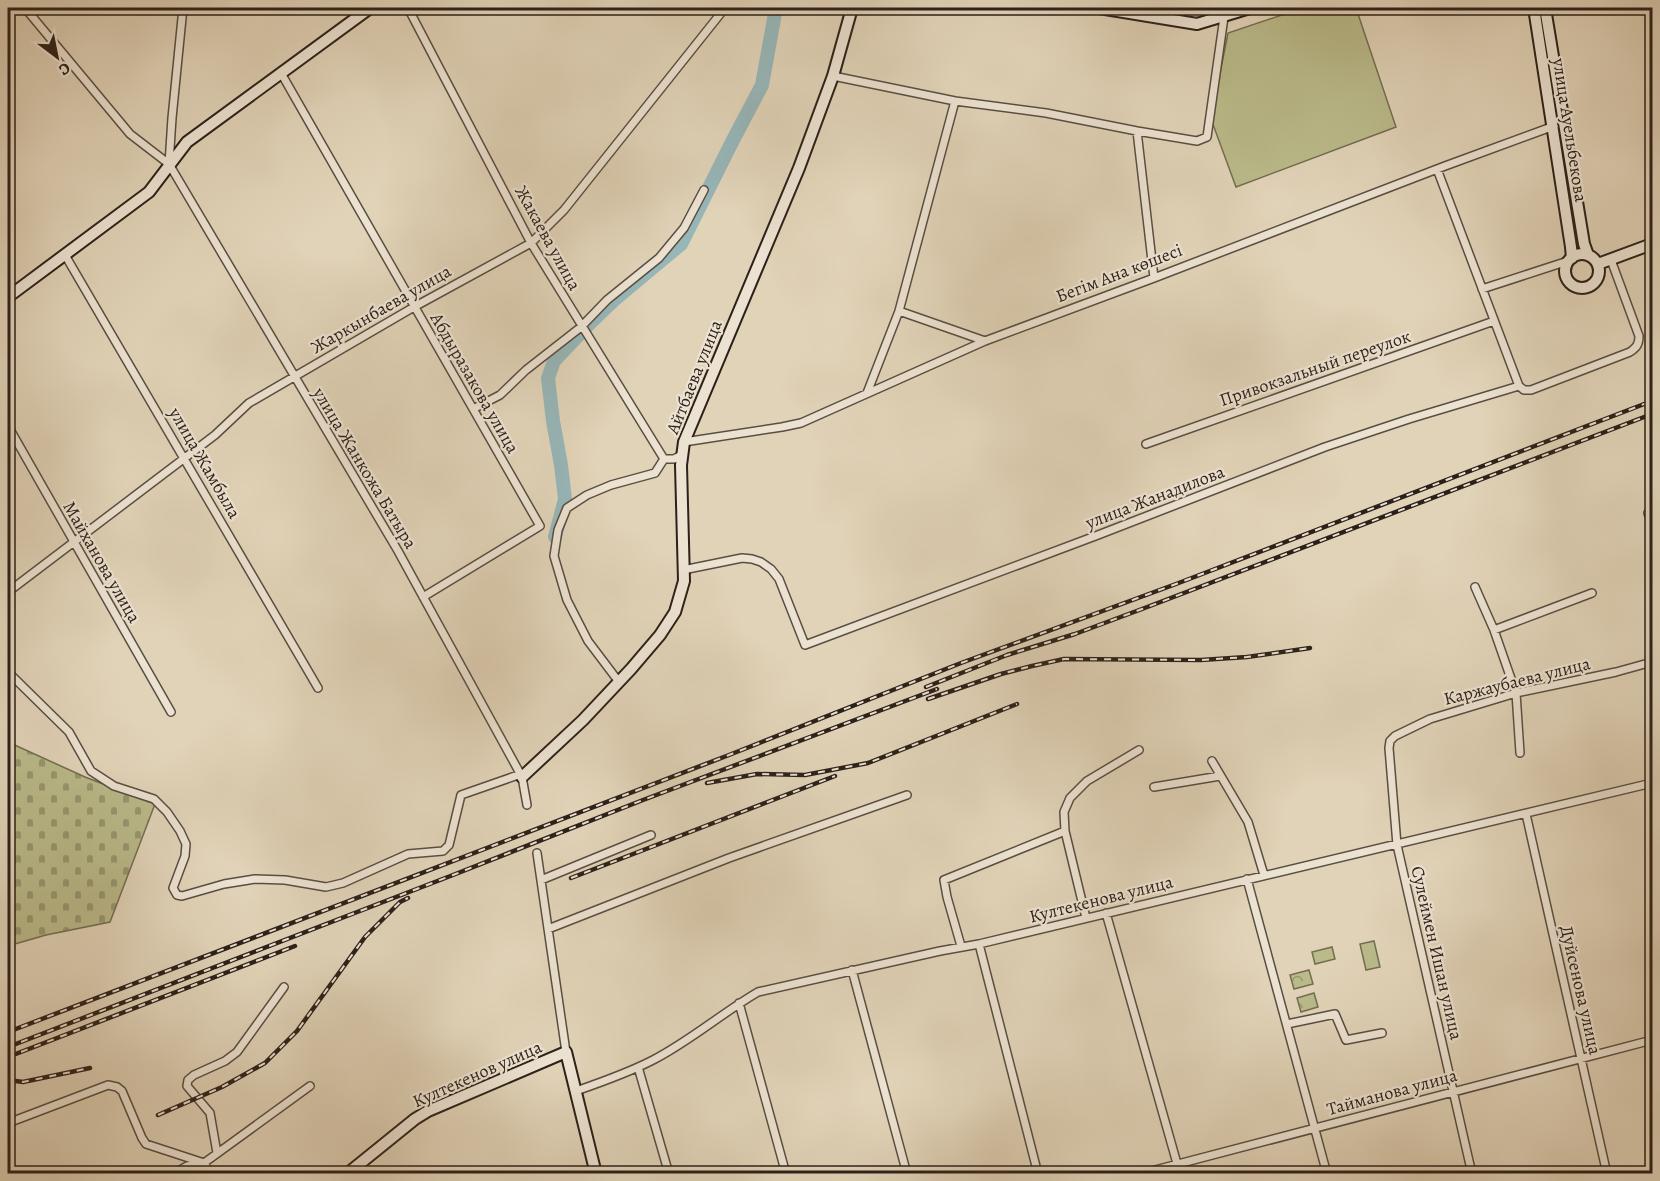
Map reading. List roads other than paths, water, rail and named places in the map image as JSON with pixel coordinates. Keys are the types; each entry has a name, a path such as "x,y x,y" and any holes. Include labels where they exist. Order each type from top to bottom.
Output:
{"street":[{"path":"25,8 130,134 169,165"},
{"path":"169,165 183,8"},
{"path":"8,297 149,192 187,142 370,8"},
{"name":"Жакаева улица","path":"408,8 531,243 664,459"},
{"name":"Жаркынбаева улица","path":"8,592 215,435 249,403 414,307 531,243 564,210 725,8"},
{"name":"Айтбаева улица","path":"521,776 583,720 619,682 669,623 678,604 682,590 683,570 681,465 684,442 778,218 833,76 849,20 850,8"},
{"path":"1099,8 1197,24 1223,12 1250,8"},
{"name":"улица Ауельбекова","path":"1534,8 1588,255"},
{"name":"улица Ауельбекова","path":"1545,8 1559,125 1571,247 1570,260"},
{"path":"833,76 955,101 1046,114 1197,141 1207,137 1223,12"},
{"name":"Абдыразакова улица","path":"281,73 540,526 423,597"},
{"path":"867,393 899,311 955,101"},
{"name":"Бегім Ана көшесі","path":"684,442 801,423 985,341 1559,125"},
{"path":"1137,131 1154,278"},
{"name":"улица Жанкожа Батыра","path":"169,165 398,551 521,776 527,806"},
{"path":"1437,169 1519,386"},
{"path":"472,409 500,395 526,370 581,327 607,300 659,258 684,228 704,190"},
{"path":"1598,264 1653,244"},
{"path":"1482,289 1582,254 1588,255 1598,264 1599,271 1595,283 1577,288 1571,285 1565,274 1565,267 1570,260"},
{"name":"улица Жамбыла","path":"65,255 318,688"},
{"name":"улица Жанадилова","path":"683,570 742,558 761,562 779,579 805,645 1325,447 1519,386 1524,390 1531,390 1630,352 1636,348 1639,336 1611,260"},
{"path":"899,311 985,341"},
{"name":"Привокзальный переулок","path":"1146,444 1494,321"},
{"name":"Майханова улица","path":"8,426 171,712"},
{"path":"619,682 588,641 567,600 554,556 558,530 567,508 587,495 611,485 656,473 664,459 674,459 682,455"},
{"path":"1648,513 1653,525"},
{"path":"1475,587 1494,630 1516,693 1521,753"},
{"path":"1494,630 1592,593"},
{"name":"Каржаубаева улица","path":"1397,845 1389,748 1390,741 1395,736 1430,719 1516,693 1653,662"},
{"path":"8,672 69,732 91,771 114,786 154,800 167,812 186,844 185,856 172,888 177,895 182,896 224,884 255,879 285,880 326,887 343,883 408,854 443,851 448,845 461,795 521,776"},
{"path":"1086,918 1065,831 1064,812 1070,798 1087,781 1139,750"},
{"path":"1212,761 1248,822 1264,875"},
{"path":"1154,787 1220,776"},
{"name":"Култекенова улица","path":"576,1091 617,1077 655,1060 758,992 979,944 1653,783"},
{"path":"548,929 729,858 907,795"},
{"name":"Дуйсенова улица","path":"1526,814 1607,1173"},
{"path":"962,946 946,897 944,879 1065,831"},
{"path":"541,880 651,835"},
{"name":"Сулеймен Ишан улица","path":"1397,845 1472,1173"},
{"path":"537,853 566,1052 596,1173"},
{"path":"1247,879 1328,1173"},
{"path":"1106,914 1180,1173"},
{"path":"979,944 1038,1173"},
{"path":"852,970 908,1173"},
{"path":"217,1153 210,1113 187,1086 188,1080 225,1061 237,1052 284,987"},
{"path":"739,1003 786,1173"},
{"path":"1287,1024 1335,1014 1346,1040 1382,1033"},
{"name":"Тайманова улица","path":"1140,1173 1653,1040"},
{"name":"Култекенов улица","path":"347,1173 414,1119 566,1052"},
{"path":"638,1067 669,1173"},
{"path":"8,1123 108,1085 117,1087 122,1091 146,1144 204,1164 211,1173"},
{"path":"173,1173 187,1166 204,1164 310,1086"}],"waterway":[{"path":"555,537 565,499 548,378 554,361 615,299 681,244 762,85 776,8"}],"railway":[{"path":"8,1032 729,755 961,663 1176,584 1652,401"},
{"path":"926,687 1007,655 1075,634 1142,609 1652,414"},
{"path":"928,699 1001,674 1064,659 1201,660 1247,657 1310,648"},
{"path":"8,1047 643,800 937,689"},
{"path":"707,783 757,774 805,775 868,763 1017,704"},
{"path":"571,878 835,776"},
{"path":"158,1115 222,1087 265,1063 297,1031 365,937 400,902 408,898"},
{"path":"8,1057 295,946"},
{"path":"8,1080 23,1082 90,1068"}]}
